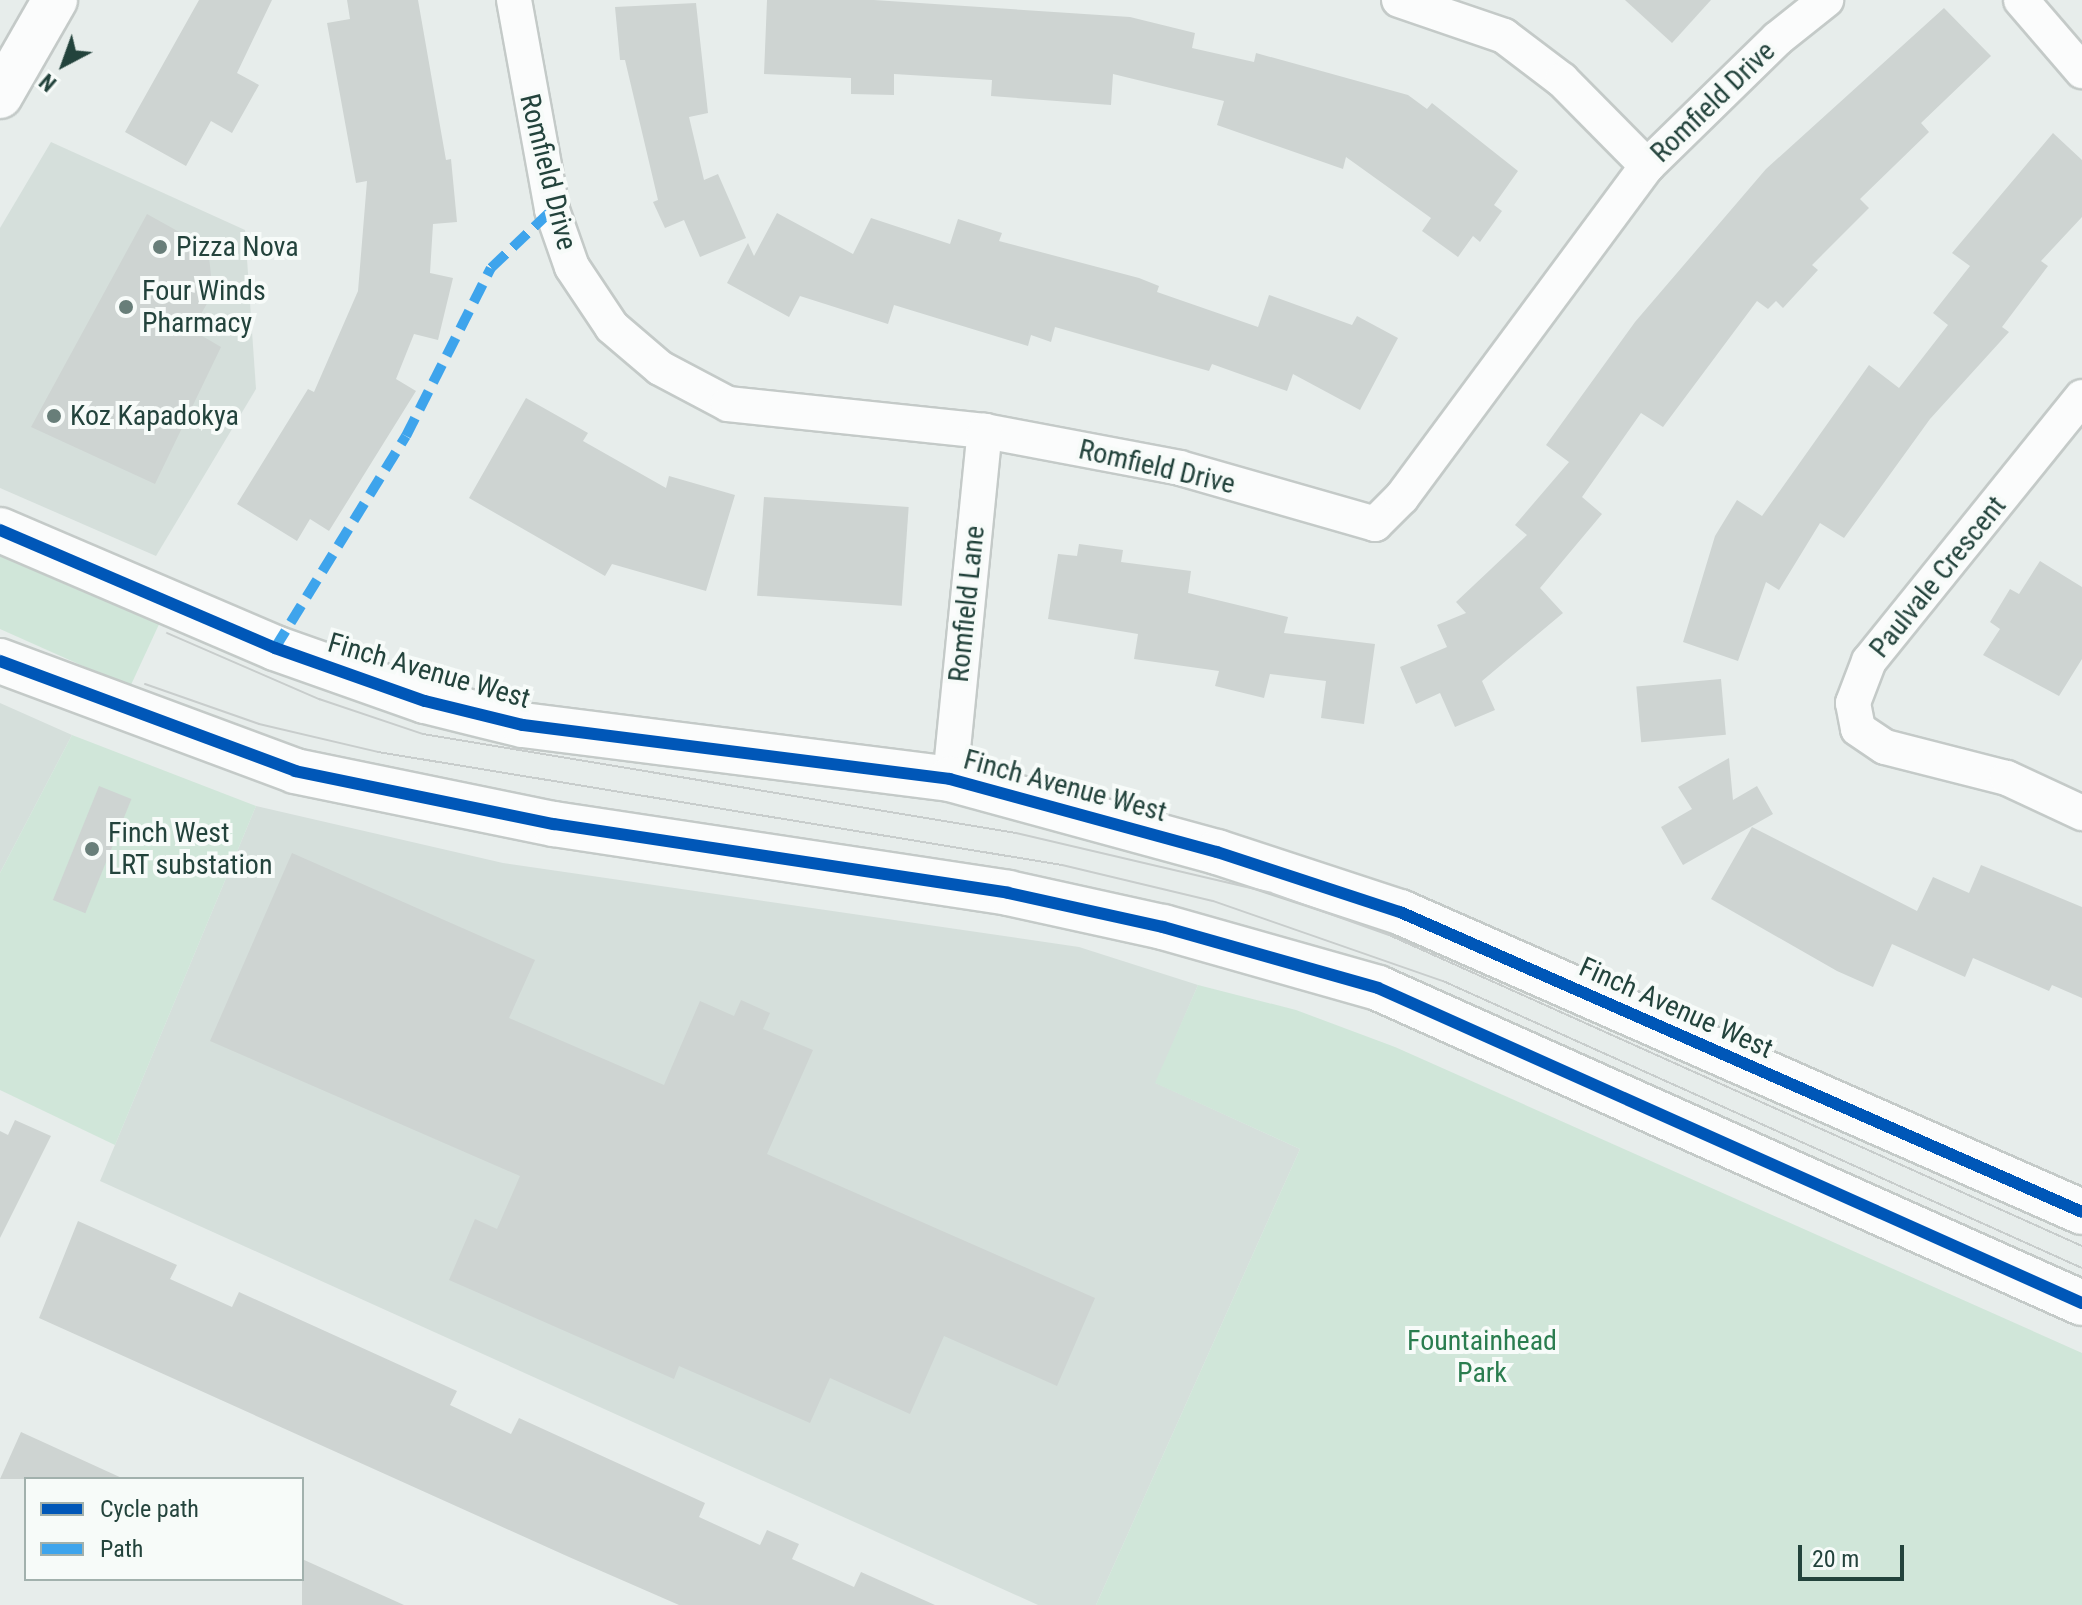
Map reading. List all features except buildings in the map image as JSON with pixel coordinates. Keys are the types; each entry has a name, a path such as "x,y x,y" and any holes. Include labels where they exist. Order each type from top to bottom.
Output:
{"main road":[{"path":"0,96 55,0"},
{"name":"Finch Avenue West","path":"0,530 275,648 425,701 538,728 950,779 1217,852 1400,912 2082,1212"},
{"path":"0,661 295,771 554,824 1008,893 1163,927 1378,988 2082,1303"}],"street":[{"name":"Romfield Drive","path":"514,0 552,210 572,267 612,327 660,368 728,404 985,431 1180,468 1375,524 1402,497 1647,166 1777,39 1826,0"},
{"path":"1399,0 1504,36 1562,80 1647,166"},
{"path":"2021,0 2082,71"},
{"name":"Paulvale Crescent","path":"2082,397 1869,661 1853,703 1858,729 1885,747 2007,778 2082,813"},
{"name":"Romfield Lane","path":"950,779 985,431"}],"shaded area":[{"path":"51,142 245,230 256,389 156,556 0,488 0,228"},
{"path":"0,703 72,735 0,873"},
{"path":"256,806 503,863 1079,947 1198,985 1156,1083 1300,1149 1096,1605 1038,1605 100,1181"}],"green space":[{"path":"0,548 161,620 130,687 0,629"},
{"path":"72,735 256,806 115,1145 0,1090 0,873"},
{"name":"Fountainhead Park","path":"1198,985 1296,1010 1395,1047 2082,1353 2082,1605 1096,1605 1300,1149 1155,1083"}],"tram line":[{"path":"167,633 319,699 423,734 1016,833 1271,893 1389,935 2082,1246"},
{"path":"145,684 259,724 378,752 1062,865 1213,901 1443,981 2082,1268"}],"marked path":[{"path":"275,648 406,436 491,268 552,210"}],"cycle path":[{"path":"0,530 275,648 425,701 523,725 950,779 1217,852 1400,912 2082,1212"},
{"path":"0,661 295,771 554,824 1008,893 1163,927 1378,988 2082,1303"}],"place":[{"name":"Pizza Nova","path":"160,247"},
{"name":"Four Winds Pharmacy","path":"126,307"},
{"name":"Koz Kapadokya","path":"54,416"},
{"name":"Finch West LRT substation","path":"92,849"}]}
